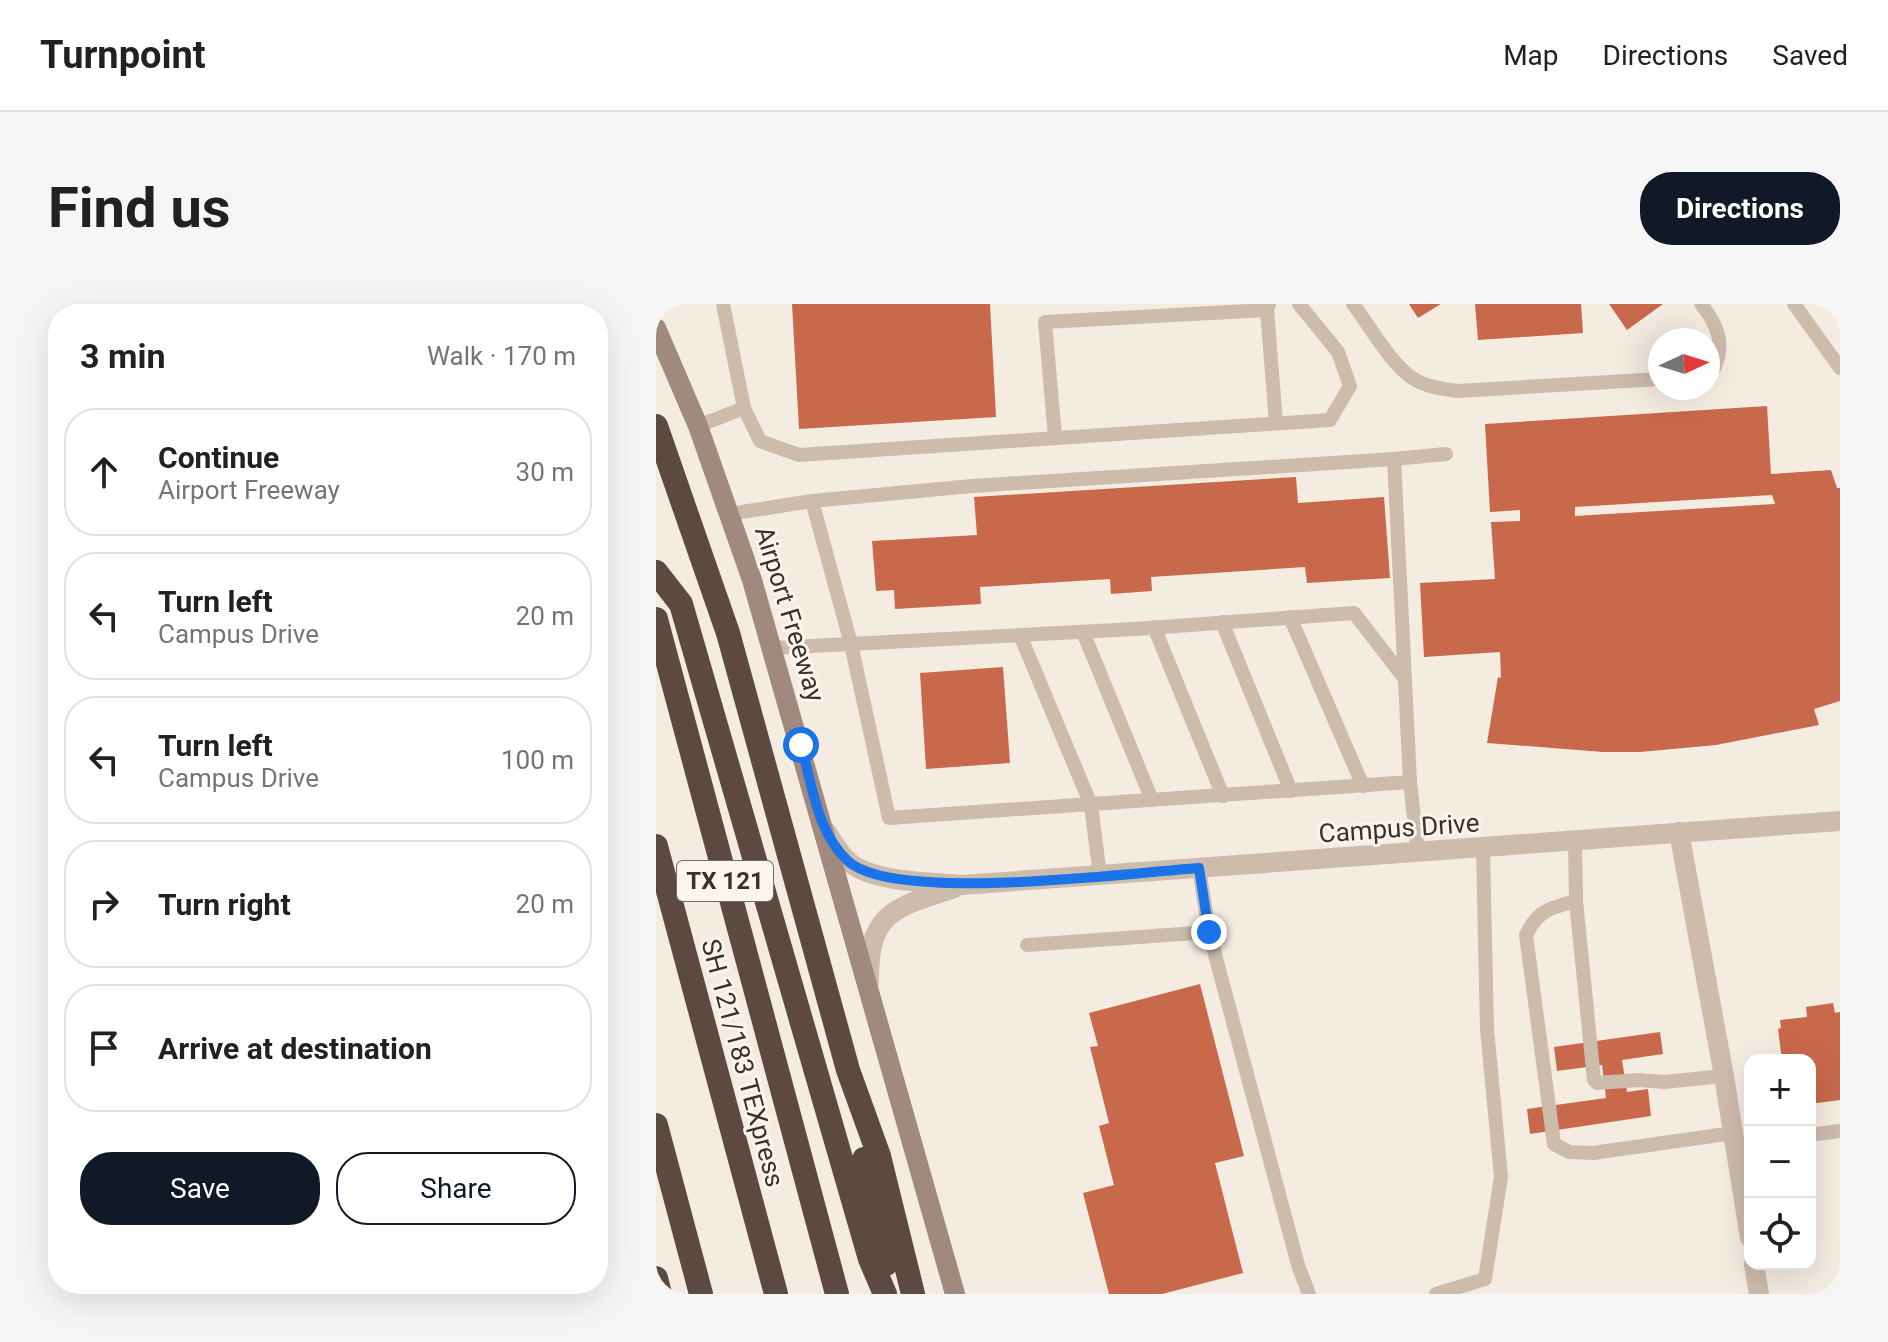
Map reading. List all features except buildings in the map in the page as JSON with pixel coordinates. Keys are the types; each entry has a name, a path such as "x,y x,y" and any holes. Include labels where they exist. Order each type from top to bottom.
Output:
{"highway":[{"path":"656,426 728,633 872,1158 913,1294"},
{"path":"656,572 681,604 870,1259 885,1294"},
{"name":"TX 121","path":"656,619 837,1294"},
{"name":"SH 121/183 TEXpress","path":"656,846 776,1294"},
{"path":"656,1125 701,1294"},
{"path":"872,1158 892,1294"},
{"path":"656,1278 660,1294"}],"main road":[{"name":"Airport Freeway","path":"656,328 698,426 773,648 955,1294"}],"street":[{"name":"Campus Drive","path":"824,827 838,851 851,864 868,872 962,885 1840,821"},
{"path":"1679,832 1739,1141 1745,1198"},
{"name":"Campus Drive","path":"869,986 871,944 881,923 897,910 962,885"},
{"path":"1755,1270 1759,1294"}],"lane":[{"path":"723,304 744,408 760,441 799,455 1330,420 1350,386 1338,352 1299,304"},
{"path":"1353,304 1399,366 1415,380 1443,389 1458,391 1648,380"},
{"path":"1701,304 1713,319 1715,328"},
{"path":"1794,304 1840,368"},
{"path":"1055,437 1045,322 1268,307 1276,423"},
{"path":"698,426 744,408"},
{"path":"729,514 812,501 972,486 1446,454"},
{"path":"1394,459 1410,782 1418,853"},
{"path":"812,501 851,644 889,818 1410,782"},
{"path":"773,648 1083,632 1354,613 1405,679"},
{"path":"1290,617 1363,786"},
{"path":"1222,622 1291,791"},
{"path":"1154,627 1223,796"},
{"path":"1083,632 1152,800"},
{"path":"1020,635 1091,805 1100,876"},
{"path":"1575,839 1576,901 1594,1080 1597,1083 1664,1082 1724,1076"},
{"path":"1436,1294 1485,1279 1500,1190 1487,1029 1482,912 1483,848"},
{"path":"1199,868 1209,932 1294,1252 1309,1294"},
{"path":"1576,901 1551,907 1534,918 1526,935 1554,1144 1569,1152 1593,1153 1677,1142 1739,1141"},
{"path":"1027,945 1209,932"},
{"path":"1816,1134 1840,1131"}],"route":[{"path":"801,745 824,827 838,851 851,864 868,872 962,885 1199,868 1209,932"}]}
